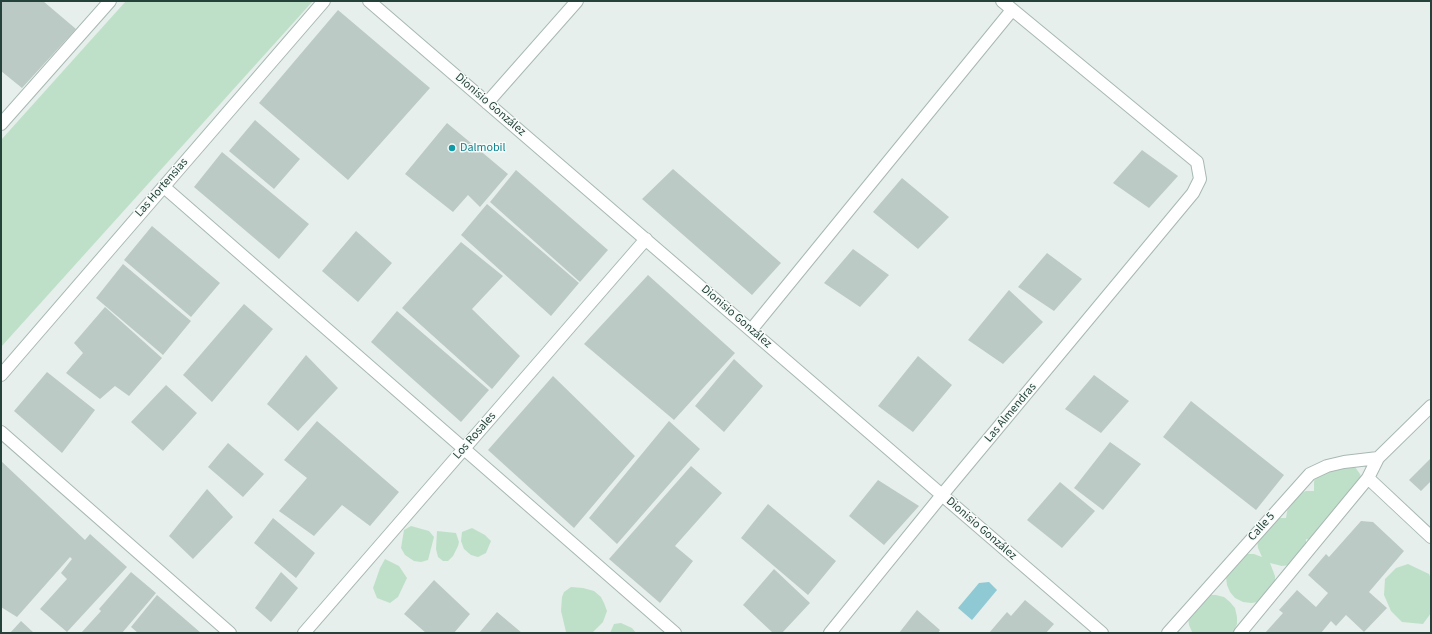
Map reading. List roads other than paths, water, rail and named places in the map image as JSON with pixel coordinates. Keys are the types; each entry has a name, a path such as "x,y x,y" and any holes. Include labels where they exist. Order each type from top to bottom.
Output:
{"street":[{"path":"1,124 110,1"},
{"name":"Las Hortensias","path":"1,375 324,1"},
{"name":"Dionisio González","path":"369,1 1102,633"},
{"path":"487,103 577,1"},
{"path":"752,330 1012,10 1002,1"},
{"name":"Las Almendras","path":"830,633 942,495 1193,193 1200,178 1197,162 1012,10"},
{"path":"164,187 676,633"},
{"name":"Los Rosales","path":"304,633 646,239"},
{"path":"1240,633 1368,478 1378,458 1431,406"},
{"path":"1,432 230,633"},
{"name":"Calle 5","path":"1168,633 1310,474 1327,466 1344,462 1378,458"},
{"path":"1368,478 1431,537"}],"water":[{"path":"989,582 997,590 972,620 958,608 979,583"}],"place":[{"name":"Dalmobil","path":"452,148"}]}
